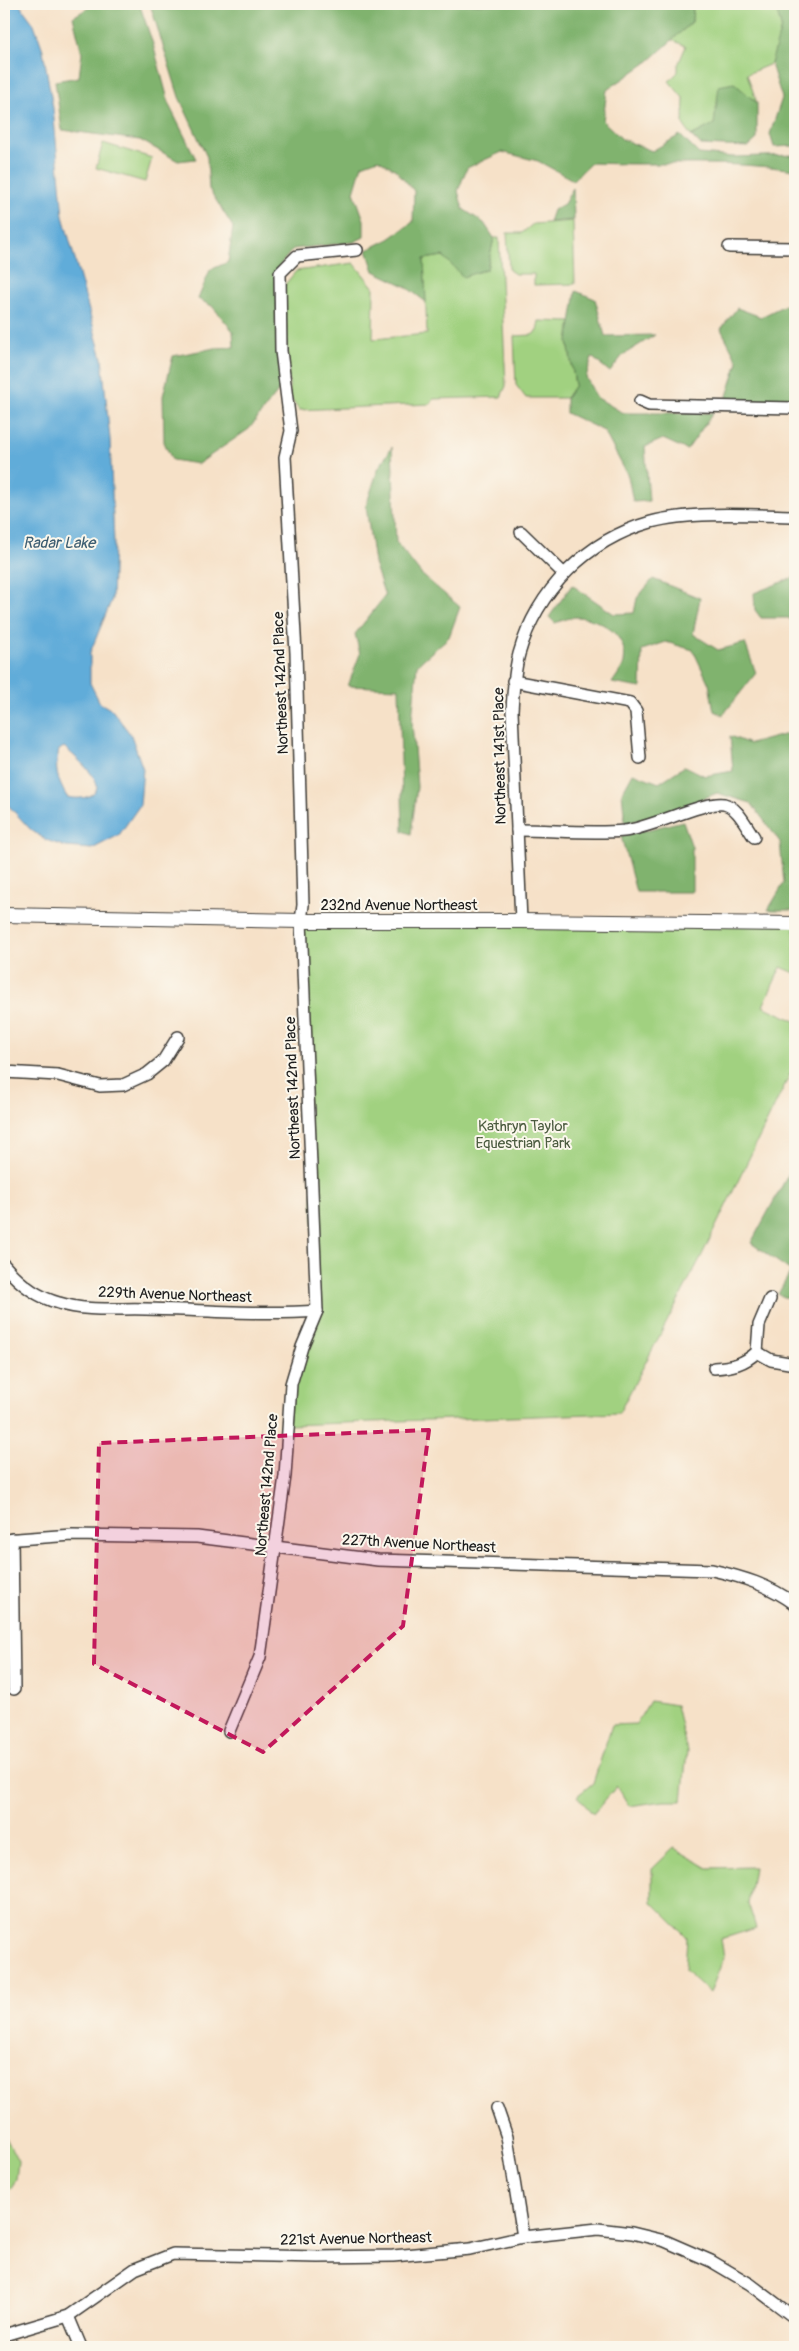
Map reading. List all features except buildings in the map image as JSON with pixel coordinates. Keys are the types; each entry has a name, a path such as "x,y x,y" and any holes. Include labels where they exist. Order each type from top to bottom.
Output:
{"street":[{"path":"730,247 795,248"},
{"name":"Northeast 142nd Place","path":"230,1731 260,1657 277,1546 285,1476 291,1384 302,1346 318,1311 301,921 303,905 296,653 285,457 291,432 281,351 280,273 297,256 357,250"},
{"path":"640,401 649,405 795,408"},
{"name":"Northeast 141st Place","path":"521,921 512,711 514,681 519,653 538,609 563,573 610,538 651,522 684,516 795,516"},
{"path":"521,532 563,573"},
{"path":"514,681 630,703 636,710 640,758"},
{"path":"517,830 624,831 655,824 702,808 723,804 734,808 754,837"},
{"name":"232nd Avenue Northeast","path":"4,915 301,921 795,924"},
{"path":"4,1072 58,1075 100,1086 123,1085 147,1074 163,1061 178,1037"},
{"name":"229th Avenue Northeast","path":"4,1265 13,1275 35,1292 60,1304 88,1308 287,1313 318,1311"},
{"path":"714,1368 730,1367 746,1362 757,1352 759,1325 770,1298"},
{"path":"757,1352 771,1360 795,1364"},
{"name":"227th Avenue Northeast","path":"8,1540 72,1535 196,1537 378,1560 712,1570 740,1576 768,1586 795,1604"},
{"path":"8,1540 14,1689"},
{"path":"497,2108 507,2137 524,2237"},
{"name":"221st Avenue Northeast","path":"4,2334 68,2316 135,2268 173,2254 218,2253 318,2258 394,2256 470,2249 524,2237 598,2229 632,2233 665,2241 711,2261 750,2284 795,2318"},
{"path":"68,2316 81,2347"}],"highlighted area":[{"path":"429,1430 403,1626 263,1752 94,1664 99,1443"}],"green space":[{"path":"95,4 140,6 153,44 170,107 196,159 178,161 140,140 62,130 55,81 79,77 82,53 73,17"},
{"path":"150,4 693,4 692,22 649,61 607,90 603,121 622,139 652,151 680,135 699,154 733,157 795,155 795,170 718,164 591,163 573,180 538,161 502,152 467,168 458,191 463,209 484,223 494,238 487,269 463,277 443,256 424,259 426,302 405,286 374,271 367,250 389,239 413,222 414,191 396,170 378,159 362,165 354,192 364,220 364,237 354,242 293,249 277,269 280,389 249,429 198,464 172,460 164,442 163,396 173,356 215,348 234,347 233,331 212,306 198,299 210,270 228,262 233,227 209,189 207,157 179,97"},
{"path":"693,4 775,4 782,27 771,64 747,74 757,103 734,83 715,124 691,136 683,124 684,99 669,81 678,72 678,65 686,46 672,40 692,22"},
{"path":"775,4 795,4 795,146 774,147 770,134 782,98 771,64 781,27"},
{"path":"734,83 757,103 757,139 748,147 701,145 691,136 714,124 719,86"},
{"path":"103,143 152,158 145,182 96,168"},
{"path":"573,188 574,220 549,222 553,210 564,204"},
{"path":"573,221 575,284 534,285 534,274 515,274 509,270 507,233 522,233 533,224"},
{"path":"494,238 499,238 506,386 501,397 433,399 430,404 299,410 290,398 283,287 296,271 354,263 374,288 373,339 427,334 424,259 443,256 487,268"},
{"path":"795,286 795,400 725,402 738,362 721,329 737,308 761,317 791,302"},
{"path":"576,291 595,299 605,336 655,335 623,355 610,372 592,357 586,377 596,397 623,413 713,413 687,450 663,439 645,447 649,501 633,502 628,476 604,431 566,413 566,398 575,385 568,342"},
{"path":"539,321 571,322 568,342 575,385 566,398 526,398 516,385 514,336 532,335 537,331"},
{"path":"392,447 396,542 421,574 460,607 449,637 417,665 412,721 417,787 411,834 403,831 399,688 348,686 360,654 355,634 385,596 374,563 366,506 378,469"},
{"path":"795,577 795,626 789,618 761,618 755,610 754,593"},
{"path":"653,579 700,598 693,634 718,650 745,643 756,673 723,715 714,711 709,684 693,650 666,642 642,650 641,688 612,683 624,663 624,653 618,637 604,625 586,618 574,617 555,623 549,617 572,585 614,614 634,613 637,598"},
{"path":"787,734 795,737 795,910 768,910 784,883 780,842 751,803 717,793 658,816 625,823 622,793 633,773 659,783 685,766 705,776 733,771 730,736 750,744"},
{"path":"683,821 692,847 692,892 636,892 621,836"},
{"name":"Kathryn Taylor Equestrian Park","path":"301,921 795,924 795,973 781,967 763,1006 795,1021 795,1064 702,1255 619,1413 288,1425 291,1384 317,1311"},
{"path":"795,1162 795,1302 778,1294 791,1271 751,1243"},
{"path":"650,1701 676,1705 687,1751 682,1801 664,1801 629,1806 617,1786 593,1814 577,1796 593,1783 612,1725 636,1724"},
{"path":"674,1848 708,1868 754,1867 748,1903 756,1928 721,1939 724,1957 710,1993 685,1970 687,1937 652,1902 652,1869"},
{"path":"4,2134 18,2161 16,2180 4,2198"}],"water":[{"name":"Radar Lake","path":"4,4 19,4 34,24 43,50 53,108 63,216 102,358 110,439 114,543 112,599 90,653 90,683 100,703 112,710 131,735 143,769 140,805 119,835 92,849 66,847 46,840 31,830 6,803 4,795","holes":["64,747 92,775 97,787 92,795 80,798 67,797 57,774 59,750"]}]}
